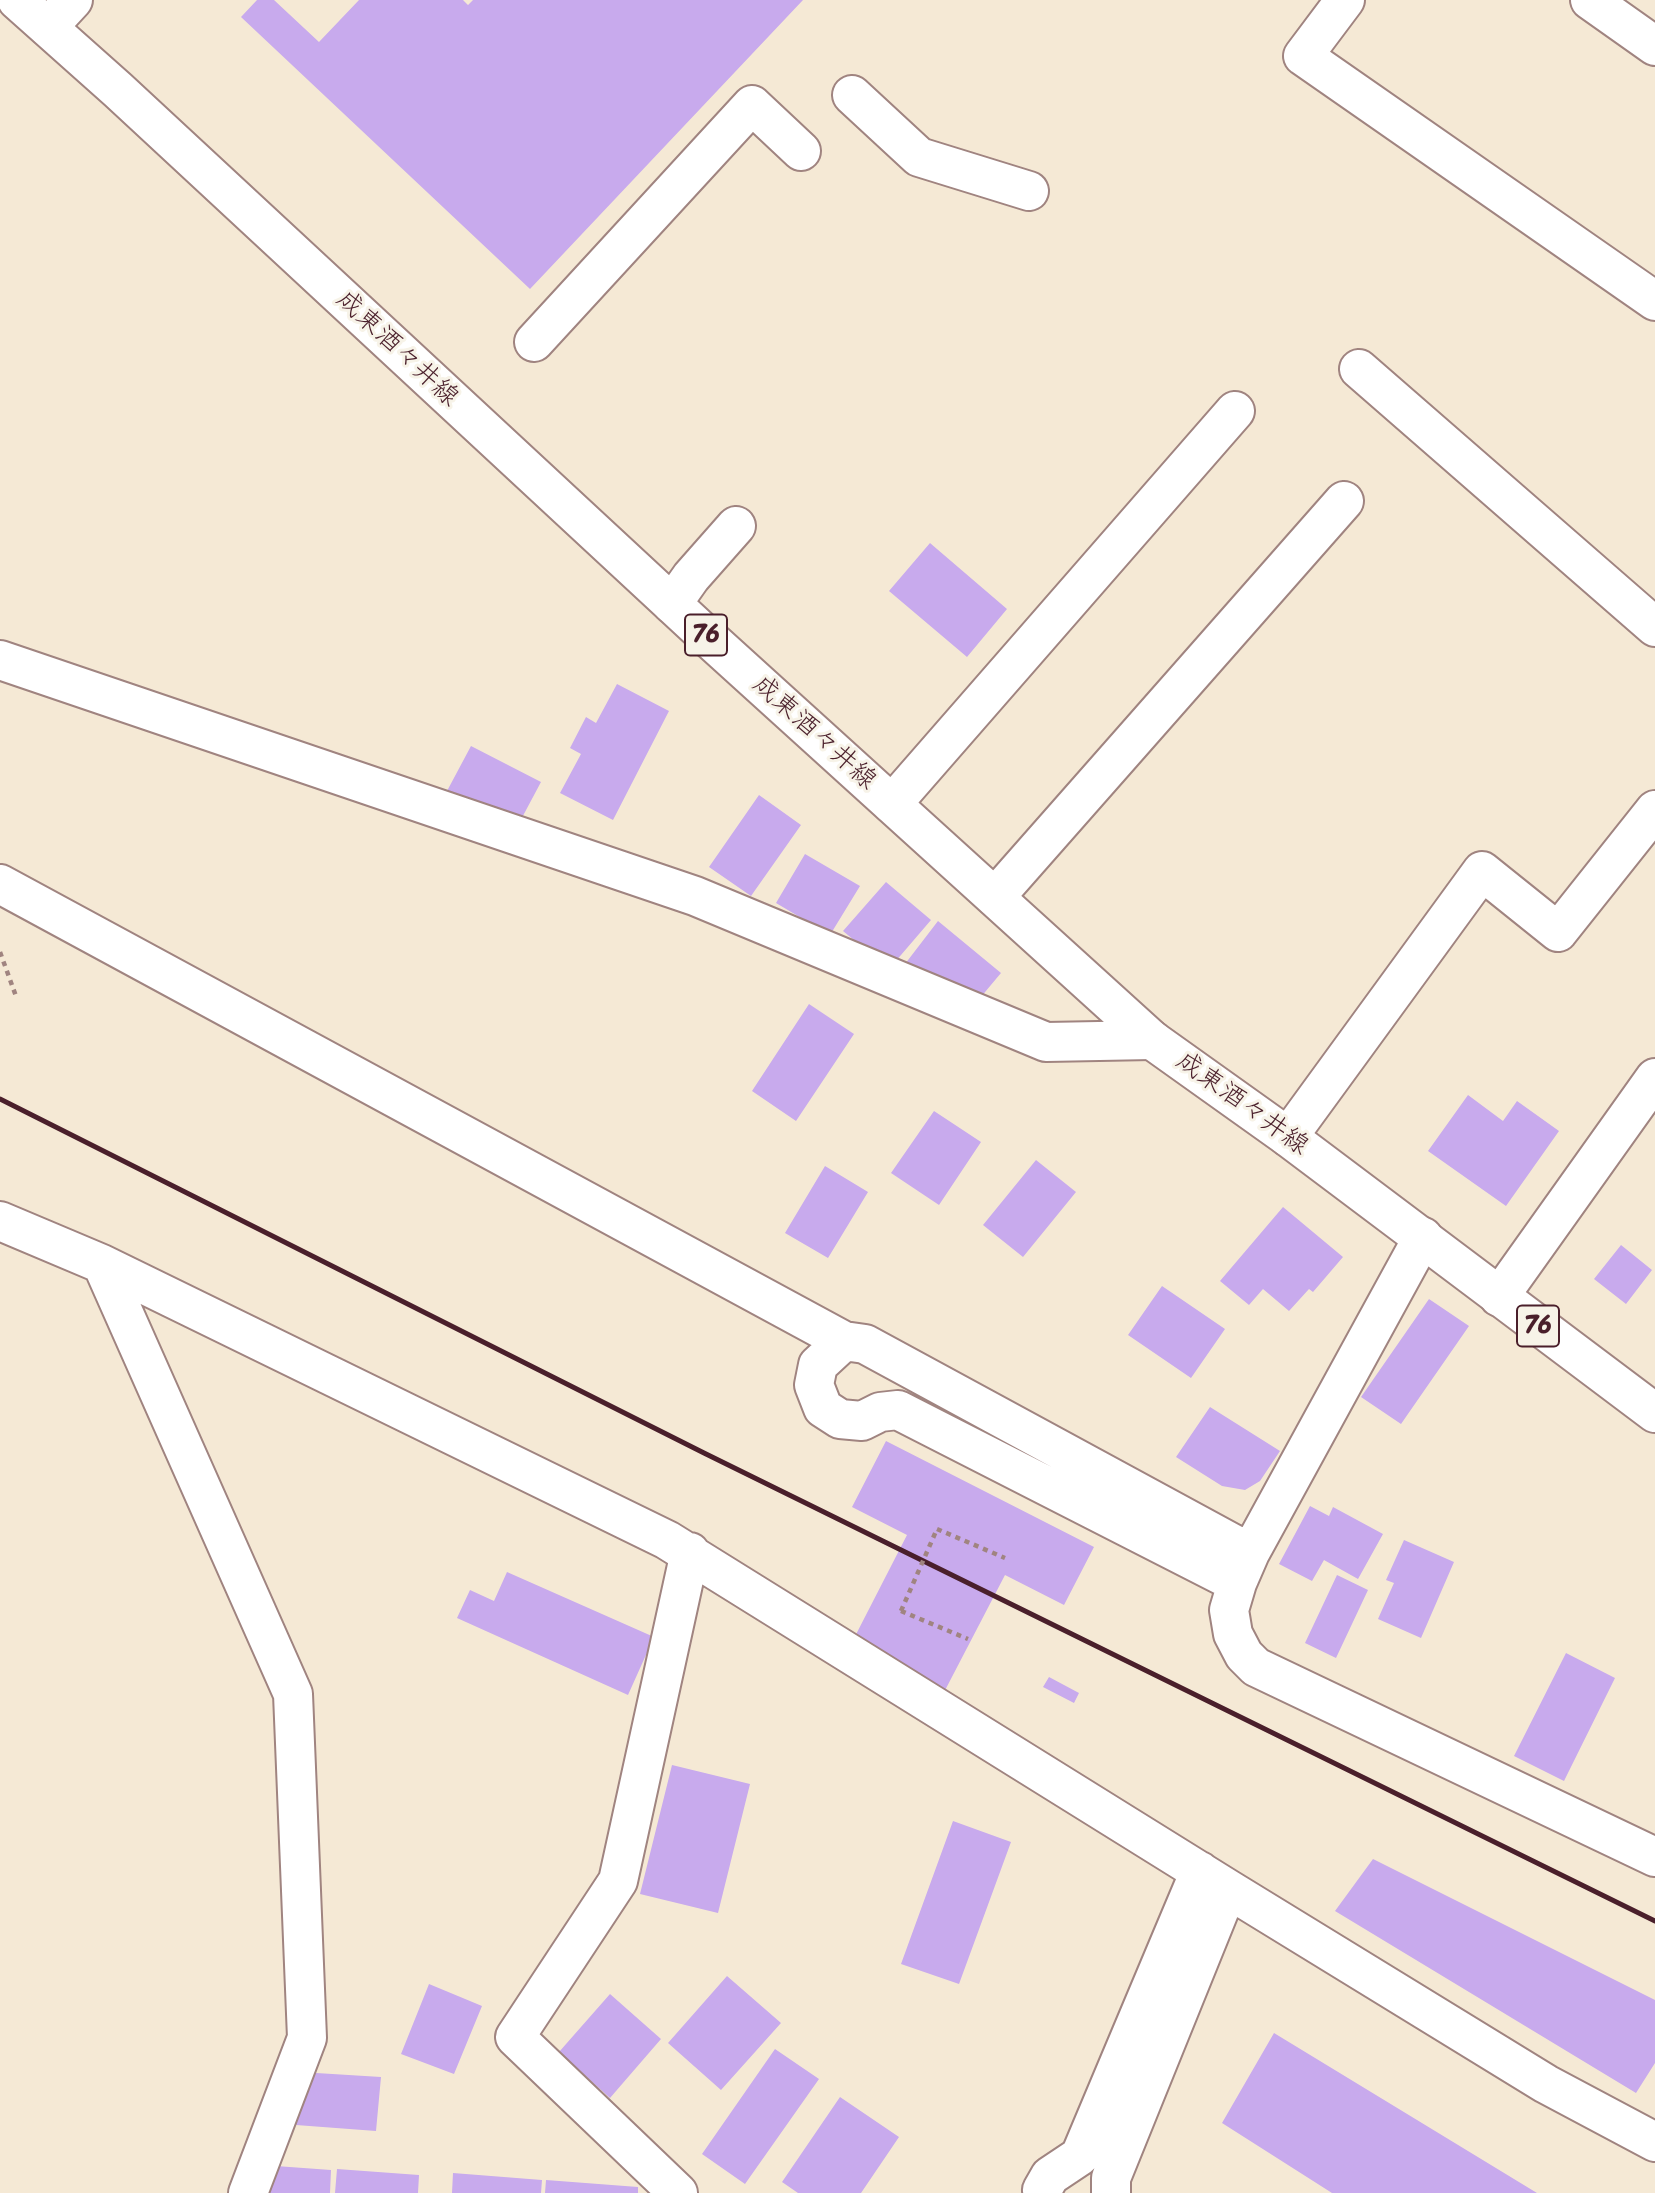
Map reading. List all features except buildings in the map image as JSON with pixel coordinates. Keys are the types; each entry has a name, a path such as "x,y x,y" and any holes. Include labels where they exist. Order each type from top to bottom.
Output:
{"street":[{"name":"成東酒々井線","path":"17,0 672,604 1152,1040 1423,1237 1655,1413"},
{"path":"48,27 73,0"},
{"path":"1345,0 1303,56 1655,302"},
{"path":"1605,4 1655,46"},
{"path":"852,95 919,157 1029,191"},
{"path":"534,342 752,105 801,150"},
{"path":"1359,369 1655,627"},
{"path":"892,804 1235,411"},
{"path":"995,897 1344,501"},
{"path":"672,604 736,526"},
{"path":"0,660 695,896 1046,1042 1152,1040"},
{"path":"1288,1137 1482,871 1558,932 1655,810"},
{"path":"0,884 844,1341 865,1344 1243,1568"},
{"path":"1499,1297 1655,1078"},
{"path":"0,1221 102,1264 690,1552 1546,2084 1655,2142"},
{"path":"1423,1237 1243,1568 1229,1610 1233,1634 1244,1655 1256,1667 1655,1857"},
{"path":"102,1264 293,1694 307,2038 248,2193"},
{"path":"844,1341 818,1365 814,1385 823,1408 840,1419 862,1421 880,1412 898,1410 1243,1568"},
{"path":"678,2193 515,2037 618,1881 690,1552"},
{"path":"1043,2193 1050,2176 1080,2156 1214,1880"},
{"path":"1111,2193 1111,2178 1214,1880"}],"path":[{"path":"0,952 17,999"},
{"path":"968,1639 901,1611 937,1529 1005,1558"}],"railway":[{"path":"0,1099 704,1453 1655,1921"}]}
